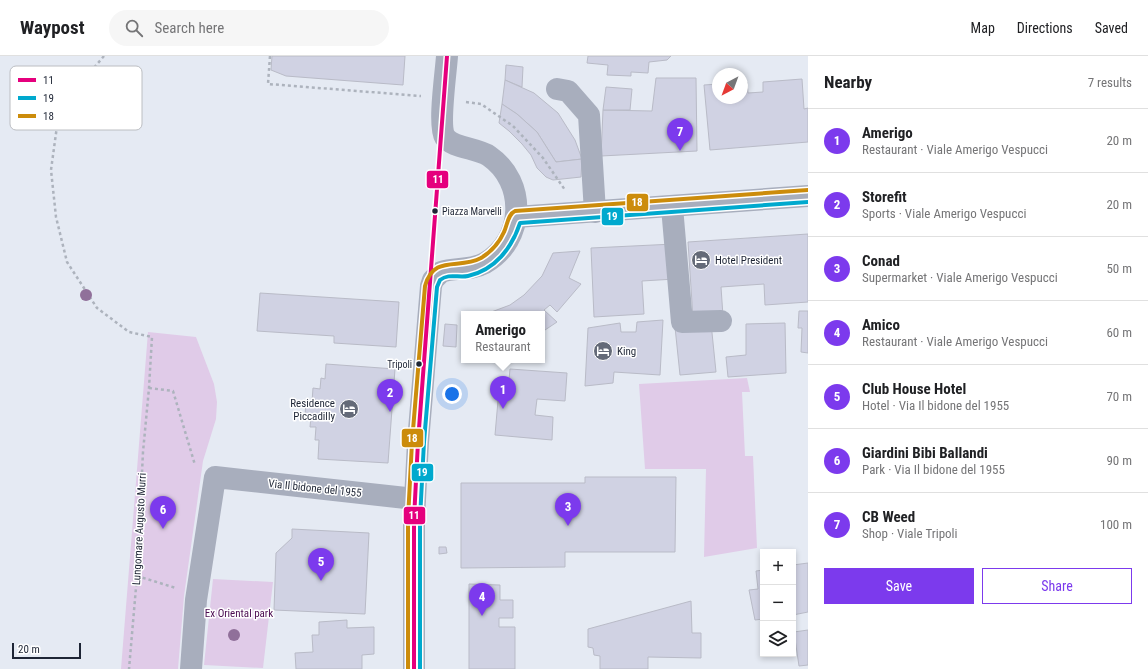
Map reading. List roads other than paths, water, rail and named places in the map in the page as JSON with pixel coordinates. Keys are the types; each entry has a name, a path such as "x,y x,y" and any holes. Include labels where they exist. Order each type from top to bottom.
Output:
{"street":[{"path":"414,669 415,499 418,442 431,286 436,276 440,272 472,268 485,263 500,251 512,233 517,206 514,187 500,166 488,155 448,141 442,131 447,56"},
{"path":"557,89 568,91 590,115 594,212"},
{"path":"516,217 672,207 808,196"},
{"path":"672,207 682,322 721,321"},
{"name":"Via Il bidone del 1955","path":"191,669 196,600 215,477 415,499"}],"place":[{"name":"CB Weed","path":"680,151"},
{"name":"Piazza Marvelli","path":"435,211"},
{"name":"Hotel President","path":"701,260"},
{"name":"King","path":"603,351"},
{"name":"Tripoli","path":"419,364"},
{"name":"Residence Piccadilly","path":"349,409"},
{"name":"Amerigo","path":"503,409"},
{"name":"Storefit","path":"390,412"},
{"name":"Conad","path":"568,526"},
{"name":"Giardini Bibi Ballandi","path":"163,529"},
{"name":"Club House Hotel","path":"321,581"},
{"name":"Amico","path":"482,616"}],"park label":[{"name":"Ex Oriental park","path":"239,613"}]}
